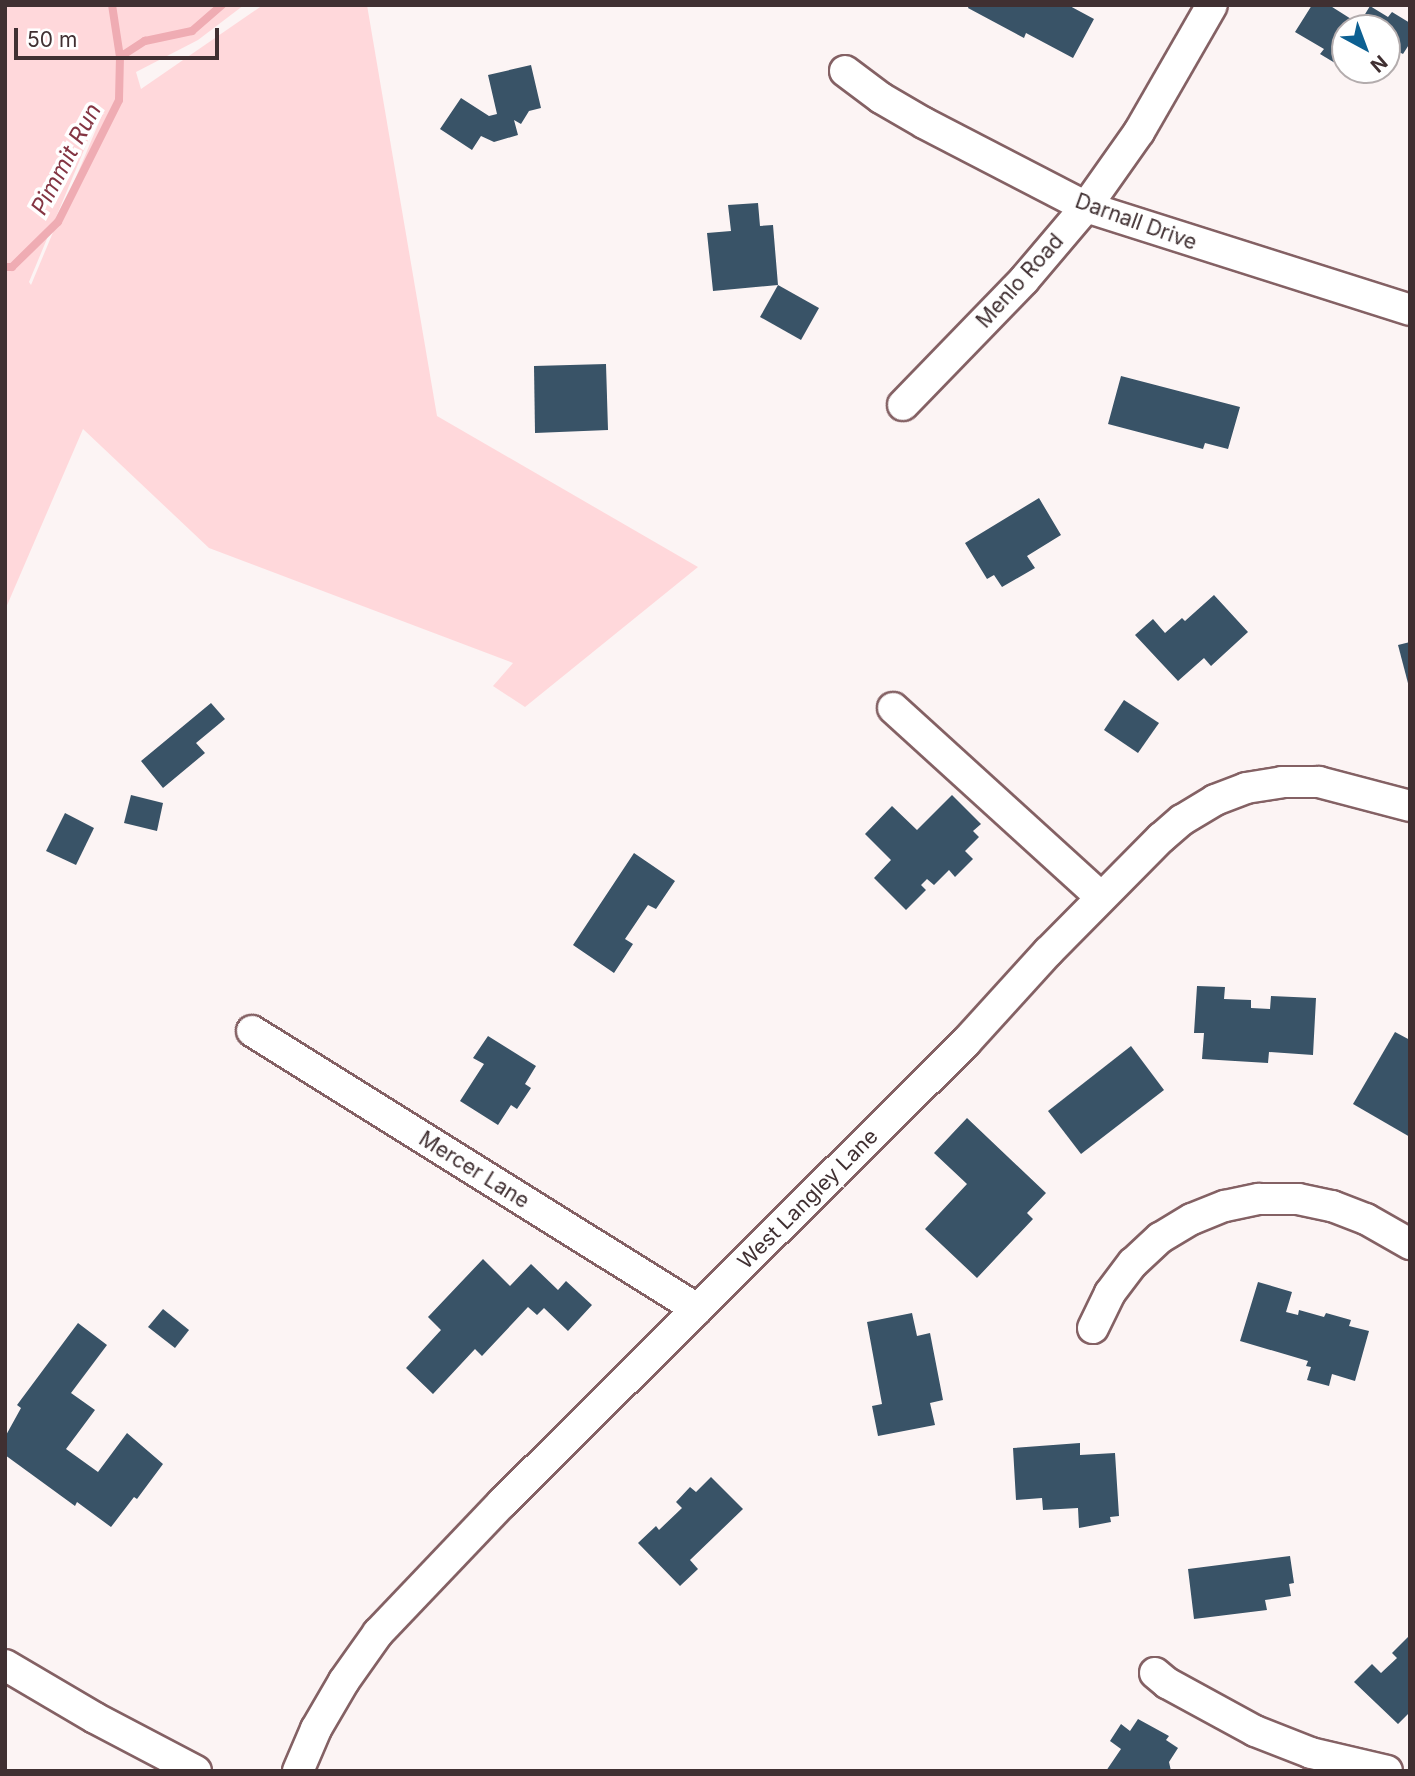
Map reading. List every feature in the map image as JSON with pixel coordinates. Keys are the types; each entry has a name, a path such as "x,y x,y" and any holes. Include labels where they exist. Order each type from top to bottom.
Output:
{"street":[{"name":"Menlo Road","path":"903,405 1024,280 1086,207 1139,132 1212,5"},
{"name":"Darnall Drive","path":"845,71 881,98 924,123 1086,207 1410,310"},
{"path":"893,708 1101,897"},
{"name":"West Langley Lane","path":"298,1771 316,1729 344,1681 379,1633 502,1503 966,1042 1101,897 1182,820 1214,800 1246,788 1282,782 1319,782 1410,806"},
{"name":"Mercer Lane","path":"252,1031 697,1309"},
{"path":"1093,1328 1110,1293 1142,1254 1160,1238 1192,1219 1226,1206 1259,1199 1298,1199 1332,1206 1366,1219 1410,1244"},
{"path":"5,1665 95,1718 196,1771"},
{"path":"1155,1673 1167,1683 1255,1731 1311,1753 1387,1771"}],"shaded area":[{"path":"5,5 244,5 198,40 136,72 141,89 263,5 367,5 437,416 698,567 525,707 493,686 513,663 209,548 83,429 5,610","holes":["105,113 31,285 29,282 99,114"]}],"building":[{"path":"969,5 1068,5 1094,19 1073,58 1026,33 1024,38 968,8"},
{"path":"1312,5 1329,5 1343,14 1331,14 1331,61 1320,54 1324,49 1295,32"},
{"path":"1370,6 1383,14 1365,14"},
{"path":"1401,18 1410,23 1410,43 1403,54"},
{"path":"531,65 541,108 529,111 521,124 514,120 518,135 494,142 481,136 472,150 440,129 461,98 489,116 497,114 488,75"},
{"path":"758,203 760,226 773,225 778,285 713,291 707,233 731,231 728,205"},
{"path":"778,285 819,308 801,340 760,317"},
{"path":"606,364 608,430 535,433 534,366"},
{"path":"1121,376 1240,407 1228,449 1205,443 1203,449 1108,424"},
{"path":"1039,498 1061,535 1027,556 1035,568 1002,587 994,575 987,579 965,543"},
{"path":"1214,595 1248,632 1211,666 1204,658 1178,681 1135,635 1153,619 1165,633 1182,618 1185,621"},
{"path":"1410,642 1410,686 1409,687 1398,645"},
{"path":"1124,700 1159,723 1138,753 1104,730"},
{"path":"211,703 225,719 196,743 205,753 163,788 141,761"},
{"path":"131,795 163,803 157,831 124,823"},
{"path":"952,795 981,824 973,831 979,837 965,851 973,859 955,877 949,870 934,885 927,879 921,885 926,890 906,910 874,878 891,860 865,834 892,806 917,830"},
{"path":"65,813 94,828 76,865 46,851"},
{"path":"634,853 675,881 656,909 648,905 625,939 633,944 614,973 573,945"},
{"path":"1197,986 1225,987 1224,999 1251,1000 1251,1008 1270,1009 1271,996 1316,998 1313,1055 1269,1052 1268,1063 1202,1059 1204,1033 1194,1033"},
{"path":"1395,1032 1410,1040 1410,1137 1353,1104"},
{"path":"488,1036 536,1066 525,1084 531,1088 517,1109 511,1105 498,1125 460,1101 484,1064 473,1058"},
{"path":"1131,1046 1164,1090 1081,1154 1048,1111"},
{"path":"967,1118 1046,1193 1027,1213 1033,1219 977,1278 925,1229 967,1184 934,1153"},
{"path":"483,1259 510,1286 531,1264 558,1290 566,1281 592,1305 568,1331 544,1308 537,1315 528,1307 482,1356 475,1349 433,1394 406,1368 441,1330 428,1317"},
{"path":"1258,1282 1292,1292 1286,1312 1298,1315 1299,1310 1324,1317 1326,1313 1351,1320 1349,1326 1369,1331 1355,1381 1332,1374 1329,1386 1307,1380 1311,1367 1306,1366 1308,1361 1240,1341"},
{"path":"163,1309 189,1330 175,1348 148,1327"},
{"path":"912,1313 917,1336 930,1333 943,1400 930,1403 935,1425 878,1436 872,1406 882,1404 867,1322"},
{"path":"78,1323 107,1345 71,1393 95,1410 66,1449 98,1472 127,1433 163,1464 137,1499 134,1497 111,1527 77,1502 75,1506 5,1455 5,1437 21,1408 17,1405"},
{"path":"1080,1443 1080,1455 1115,1453 1119,1516 1110,1517 1111,1522 1079,1528 1078,1508 1043,1510 1042,1498 1016,1500 1013,1448"},
{"path":"711,1477 743,1509 690,1560 698,1569 680,1586 638,1543 656,1526 659,1530 682,1508 676,1502 690,1487 696,1492"},
{"path":"1290,1556 1294,1583 1289,1584 1291,1596 1265,1600 1267,1610 1194,1619 1188,1569"},
{"path":"1410,1635 1410,1712 1398,1724 1354,1682 1372,1664 1381,1673 1397,1658 1392,1653"},
{"path":"1138,1719 1169,1736 1166,1740 1178,1748 1169,1762 1171,1771 1106,1771 1121,1749 1110,1741 1121,1724 1130,1731"}],"waterway":[{"name":"Pimmit Run","path":"5,267 12,267 58,222 119,100 120,57 112,5"},
{"path":"120,57 145,41 192,31 222,5"}]}
